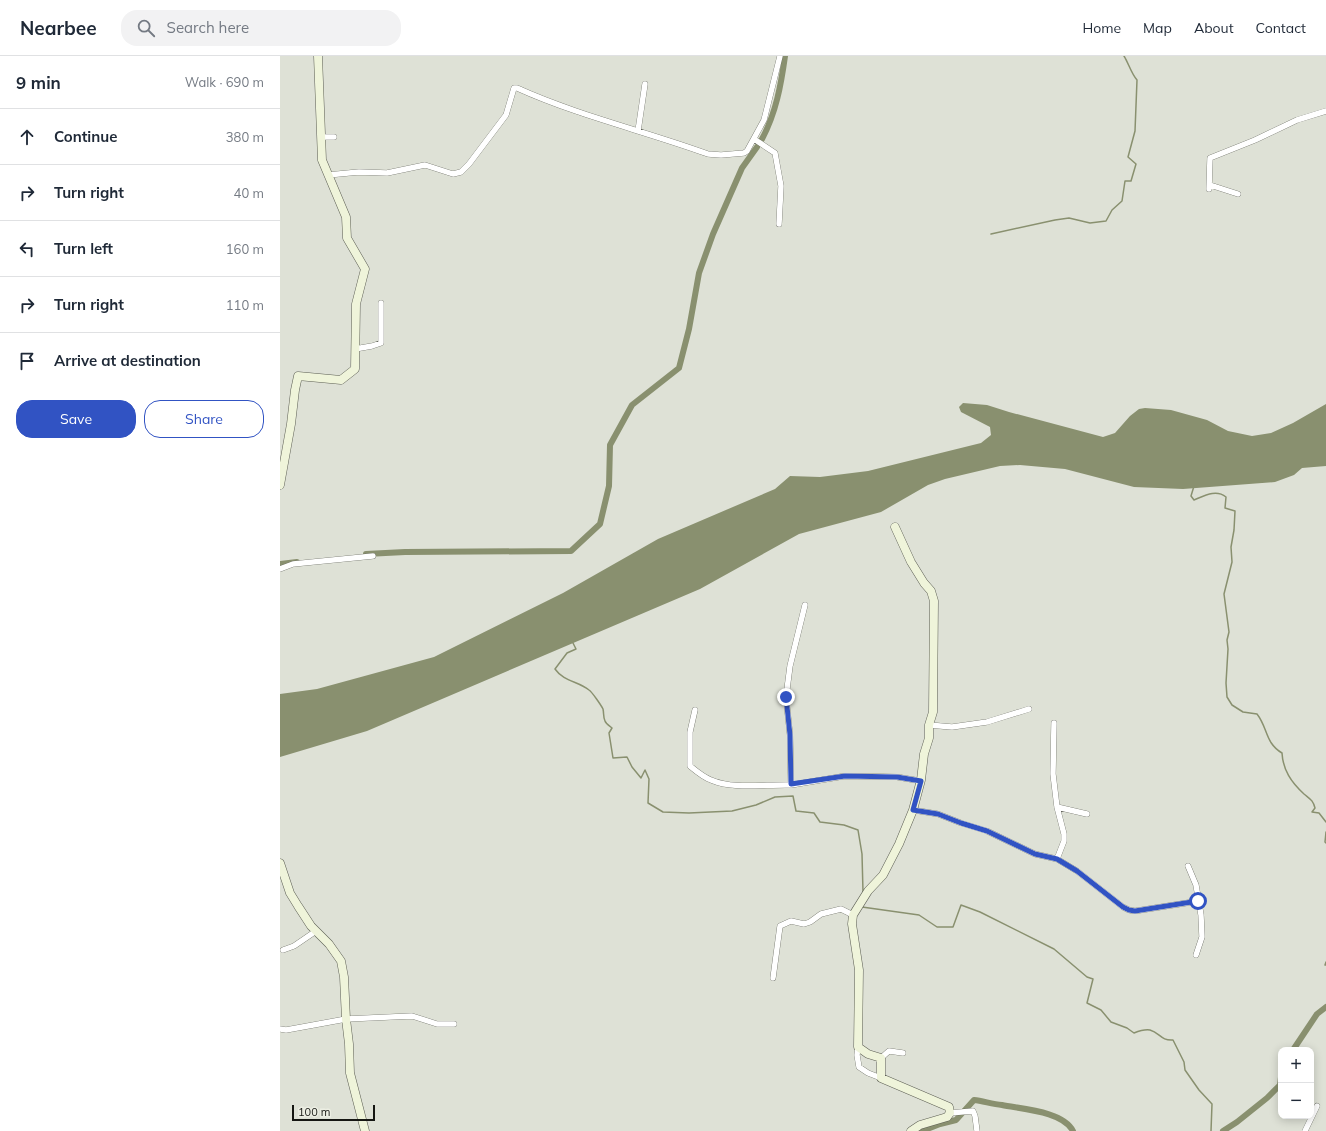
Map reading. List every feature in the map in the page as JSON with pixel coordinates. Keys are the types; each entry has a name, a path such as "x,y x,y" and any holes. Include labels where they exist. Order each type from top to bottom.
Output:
{"street":[{"path":"280,485 298,376 341,380 355,369 356,304 365,269 347,238 346,217 322,160 318,56"},
{"path":"328,175 359,172 387,173 426,165 452,174 461,172 469,164 506,115 514,88 597,119 708,154 720,155 744,153 747,151 764,120 780,56"},
{"path":"638,131 645,84"},
{"path":"1238,194 1210,187 1210,158 1255,140 1297,120 1326,111"},
{"path":"321,138 334,137"},
{"path":"754,139 775,153 780,186 779,224"},
{"path":"355,349 381,343 381,302"},
{"path":"896,527 911,562 924,583 931,591 934,601 933,712 929,725 929,738 924,754 921,781 913,810 899,844 883,875 868,891 853,915 852,924 859,970 857,1055 859,1067 868,1073 949,1107 950,1113"},
{"path":"280,568 293,564 374,556"},
{"path":"791,784 790,735 786,697 790,666 805,605"},
{"path":"929,725 952,726 987,722 1029,709"},
{"path":"695,710 690,732 690,766 710,780 720,783 739,785 791,784 845,776 897,777 921,781"},
{"path":"1054,723 1052,774 1057,808 1064,834 1064,841 1057,859"},
{"path":"1057,808 1086,814"},
{"path":"913,810 938,814 987,831 1035,854 1057,859 1077,871 1123,907 1129,910 1135,911 1198,901"},
{"path":"280,863 290,893 311,926 329,944 341,961 344,977 350,1074 365,1131"},
{"path":"1188,866 1196,885 1202,937 1196,955"},
{"path":"773,978 780,926 792,921 804,924 810,922 821,914 841,909 853,915"},
{"path":"283,950 294,946 316,931"},
{"path":"280,1029 286,1030 346,1019 412,1016 437,1024 454,1024"},
{"path":"858,1047 868,1054 881,1058"},
{"path":"881,1078 881,1058 888,1051 903,1053"},
{"path":"1305,1131 1317,1106"},
{"path":"911,1131 920,1125 947,1117 950,1113 973,1111 977,1131"}],"shaded area":[{"path":"963,403 987,405 1103,437 1115,433 1130,416 1139,409 1145,408 1171,410 1207,420 1228,431 1252,436 1271,433 1293,423 1326,404 1326,466 1302,468 1294,475 1275,482 1183,489 1134,487 1065,469 1020,465 1000,466 945,479 928,485 881,512 799,534 700,589 367,731 280,757 280,694 317,689 434,657 563,593 658,539 775,489 790,476 820,477 868,471 981,443 991,435 990,427 961,412 959,407"}],"waterway":[{"path":"762,139 771,119 777,99 785,56"},
{"path":"991,234 1069,218 1090,223 1106,221 1112,210 1122,201 1125,181 1131,181 1136,164 1128,157 1135,131 1137,80 1124,56"},
{"path":"366,554 405,552 571,551 600,524 609,486 610,445 632,405 679,368 689,329 699,273 713,234 742,168 757,147"},
{"path":"1194,486 1191,496 1194,500 1214,493 1222,495 1226,497 1225,508 1235,511 1231,547 1232,562 1224,594 1229,632 1227,640 1227,697 1232,705 1243,712 1257,714 1261,719 1272,745 1282,753 1284,765 1288,775 1299,789 1312,801 1315,808 1312,812 1319,813 1326,822"},
{"path":"280,564 297,562"},
{"path":"573,643 576,649 567,653 555,669 567,679 585,687 592,693 603,709 604,718 607,724 612,728 609,733 613,758 627,757 632,767 641,778 645,770 649,779 648,803 663,812 689,813 732,811 756,805 775,797 793,796 796,811 814,813 820,822 844,825 858,830 862,854 863,892"},
{"path":"1326,832 1326,843"},
{"path":"862,907 919,915 937,927 953,927 961,905 980,912 1054,949 1087,977 1093,979 1087,1003 1101,1010 1111,1022 1127,1028 1134,1033 1150,1030 1163,1038 1173,1040 1184,1062 1185,1070 1199,1090 1212,1104 1211,1131"},
{"path":"1326,962 1326,965"},
{"path":"1295,1047 1317,1014 1326,1007"},
{"path":"1223,1131 1237,1122 1267,1098 1280,1083"},
{"path":"922,1131 956,1120 974,1100 1051,1115 1068,1124 1073,1131"}],"route":[{"path":"786,697 790,735 791,784 845,776 897,777 921,781 913,810 938,814 987,831 1035,854 1057,859 1077,871 1123,907 1129,910 1135,911 1160,908 1198,901"}]}
